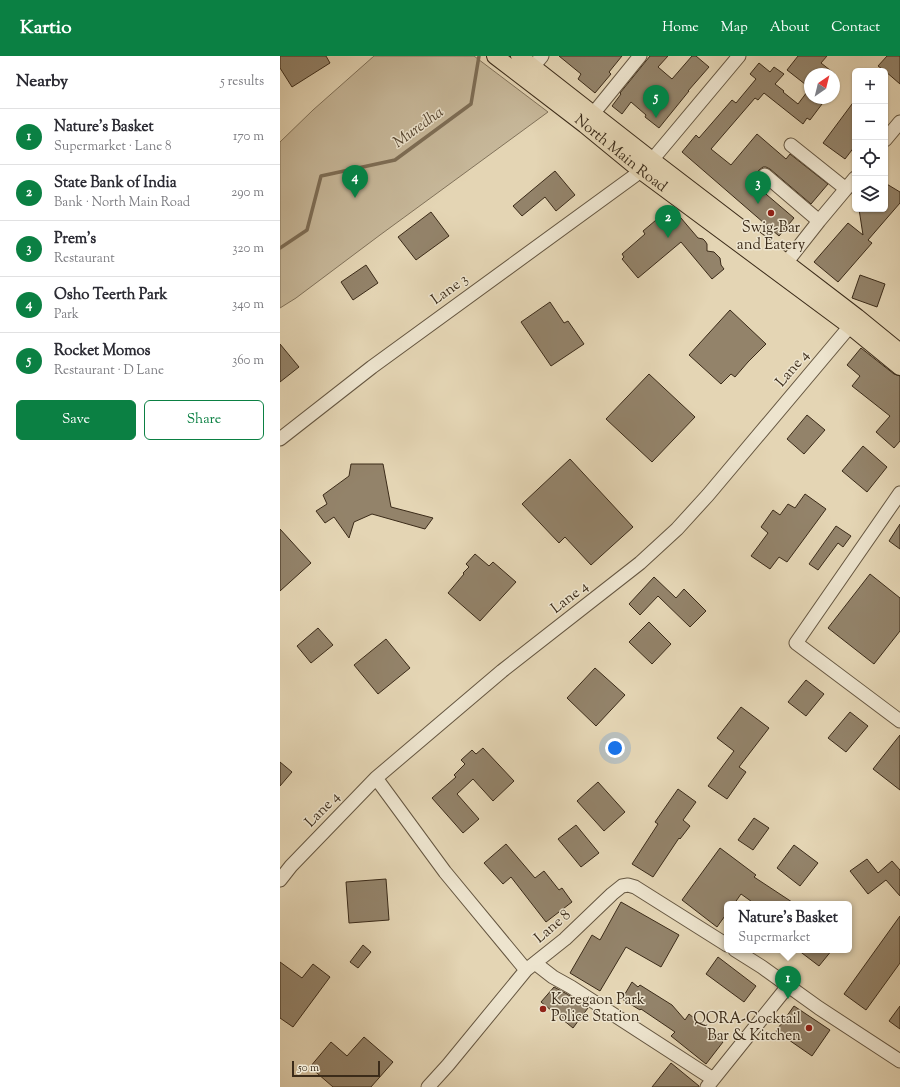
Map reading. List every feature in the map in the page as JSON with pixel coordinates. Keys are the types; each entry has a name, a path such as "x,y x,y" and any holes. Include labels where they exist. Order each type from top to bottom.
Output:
{"main road":[{"name":"North Main Road","path":"519,56 533,67 589,120 646,166 853,322 900,352"},
{"name":"North Main Road","path":"496,57 533,67"},
{"name":"North Main Road","path":"646,166 786,263 853,322 900,367"}],"street":[{"path":"589,120 640,56"},
{"name":"Lane 3","path":"280,439 372,367 646,166 739,56"},
{"path":"888,136 900,122"},
{"path":"791,145 846,190"},
{"path":"763,178 818,222"},
{"path":"786,263 852,182"},
{"name":"Lane 4","path":"280,880 291,866 376,778 502,671 640,563 677,529 708,495 853,322"},
{"path":"899,496 796,643 900,721"},
{"path":"376,778 445,872 530,967 571,987 710,1083 788,986"},
{"name":"Lane 8","path":"428,1087 530,967 565,939 622,886 628,885 636,887 724,943"},
{"path":"740,953 819,1008 900,1061"}],"shaded area":[{"path":"374,56 474,56 548,112 296,298 280,308 280,142 313,110"}],"building":[{"path":"280,56 326,56 330,63 292,87 280,68"},
{"path":"559,56 622,56 609,72 611,74 595,93 578,79 581,74"},
{"path":"650,56 668,56 658,67 672,79 692,56 696,56 709,67 659,128 645,117 646,115 631,102 622,114 612,106 621,94 620,93"},
{"path":"798,56 827,56 821,63 827,68 804,68 804,83 787,70"},
{"path":"887,56 900,56 900,84 888,74 888,68 881,68 878,66"},
{"path":"759,63 770,72 774,67 784,74 775,84 798,104 804,96 804,104 822,104 810,120 807,118 803,124 764,93 758,100 755,98 711,149 731,165 757,134 786,159 790,154 828,184 811,204 770,169 763,167 759,170 753,183 794,218 779,236 682,152 696,135 699,138 732,100 736,103 756,79 750,74"},
{"path":"852,104 852,150 845,159 823,143"},
{"path":"555,171 575,195 556,211 545,197 522,216 513,206"},
{"path":"888,185 900,192 900,203 868,240 872,243 838,282 814,262 848,223 863,235 859,212 888,212"},
{"path":"675,211 698,238 705,241 707,244 707,251 714,252 720,258 721,265 724,269 712,279 681,242 638,278 622,259 624,257 622,254 645,234 643,231 662,215 665,219"},
{"path":"431,212 449,236 416,260 398,237"},
{"path":"366,265 378,283 353,300 341,282"},
{"path":"860,275 885,284 877,307 852,298"},
{"path":"550,302 564,323 568,321 584,344 551,366 521,322"},
{"path":"730,310 766,344 735,377 731,374 721,384 689,355"},
{"path":"280,344 299,367 280,382"},
{"path":"861,348 894,374 900,376 900,441 894,448 876,432 890,416 852,386 860,376 847,365"},
{"path":"649,374 695,417 652,462 606,419"},
{"path":"807,415 825,430 804,454 787,439"},
{"path":"863,446 887,467 867,492 842,471"},
{"path":"570,459 633,527 591,565 565,537 559,543 522,504"},
{"path":"351,464 383,464 391,507 433,518 425,529 372,514 354,522 349,538 334,517 325,523 316,511 327,504 323,495 349,476"},
{"path":"805,494 826,509 787,562 779,557 770,569 751,556 768,533 761,527 773,510 780,515 788,504 795,508"},
{"path":"900,524 900,549 889,541"},
{"path":"836,526 851,536 843,547 838,543 818,570 809,564"},
{"path":"280,529 311,563 280,591"},
{"path":"475,554 489,566 493,562 516,582 480,621 448,593 469,567 466,564"},
{"path":"870,574 900,598 900,631 874,664 828,628"},
{"path":"654,577 676,598 684,589 706,611 690,627 658,596 640,615 629,604"},
{"path":"649,622 671,644 652,664 629,642"},
{"path":"318,628 333,645 311,663 297,646"},
{"path":"386,639 410,668 378,694 354,665"},
{"path":"595,668 625,695 596,726 567,698"},
{"path":"806,680 824,694 806,716 788,702"},
{"path":"741,707 769,728 739,767 746,772 727,799 708,786 734,751 717,738"},
{"path":"850,712 868,726 846,752 828,738"},
{"path":"900,735 900,790 873,769"},
{"path":"483,748 514,781 493,801 473,779 457,794 479,819 463,833 432,798 456,777 454,775 465,764 461,760 472,750 476,754"},
{"path":"280,762 292,772 280,786"},
{"path":"598,782 625,812 604,831 577,801"},
{"path":"678,789 696,802 683,820 690,826 680,839 679,838 653,877 632,864 658,824 655,822"},
{"path":"754,818 769,828 753,850 738,840"},
{"path":"576,825 599,853 581,867 558,839"},
{"path":"506,844 535,878 544,871 559,890 562,888 572,902 546,922 511,877 503,884 484,863"},
{"path":"794,845 818,863 800,886 777,868"},
{"path":"720,848 756,875 754,877 790,901 751,901 741,894 736,901 724,901 724,917 717,927 682,900"},
{"path":"867,859 878,873 892,861 900,870 900,896 886,880 868,894 850,871"},
{"path":"386,879 389,920 349,923 346,882"},
{"path":"621,902 679,935 661,967 626,947 600,991 570,973 592,935 600,940"},
{"path":"900,916 900,963 866,1010 844,994"},
{"path":"363,945 371,952 358,968 350,962"},
{"path":"802,953 830,953 819,966"},
{"path":"718,957 756,986 744,1002 706,974"},
{"path":"280,962 302,978 313,964 330,977 293,1027 280,1018"},
{"path":"632,982 638,987 640,985 672,1005 685,1020 689,1014 723,1042 706,1064 671,1036 675,1032 641,1009 640,1010 622,999"},
{"path":"554,987 588,1008 573,1028 541,1002"},
{"path":"794,1006 830,1030 812,1056 776,1031"},
{"path":"900,1006 900,1029 889,1021"},
{"path":"364,1037 393,1062 371,1087 333,1087 310,1067 331,1042 347,1056"},
{"path":"671,1063 699,1086 699,1087 652,1087"}],"waterway":[{"name":"Muredha","path":"280,248 307,230 321,176 395,160 471,104 479,56"}],"place":[{"name":"Rocket Momos","path":"656,118"},
{"name":"Osho Teerth Park","path":"355,198"},
{"name":"Prem's","path":"758,204"},
{"name":"Swig-Bar and Eatery","path":"771,213"},
{"name":"State Bank of India","path":"668,238"},
{"name":"Nature's Basket","path":"788,999"},
{"name":"Koregaon Park Police Station","path":"543,1009"},
{"name":"QORA-Cocktail Bar & Kitchen","path":"809,1028"}]}
